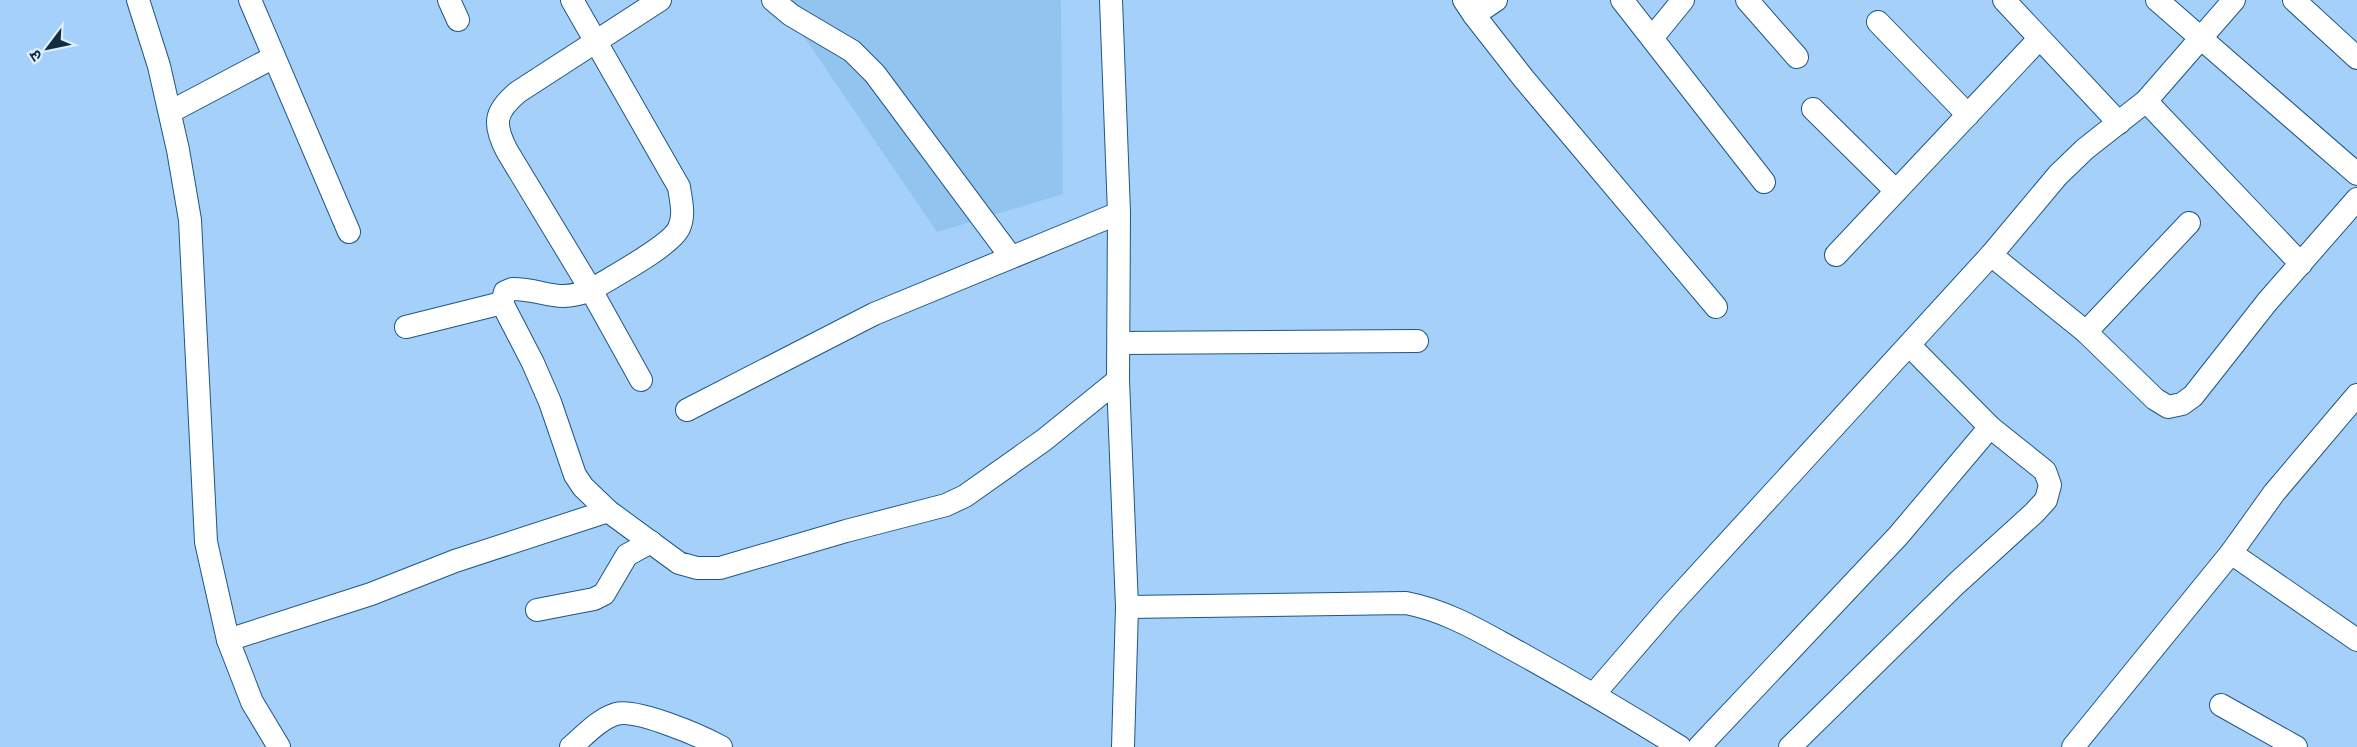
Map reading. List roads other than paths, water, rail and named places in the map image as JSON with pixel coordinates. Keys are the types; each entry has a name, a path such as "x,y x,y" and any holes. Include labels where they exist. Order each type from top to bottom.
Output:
{"street":[{"path":"138,0 159,66 170,112 190,220 206,542 228,640 252,702 279,747"},
{"path":"250,0 349,232"},
{"path":"572,0 679,187 683,212 678,230 665,244 591,290 579,295 563,297 512,289 505,292 502,303 550,402 575,475 592,498 679,563 697,568 720,568 846,531 946,505 965,496 1044,440 1118,380"},
{"path":"641,380 591,290 507,151 498,133 498,117 506,103 518,92 660,0"},
{"path":"773,0 791,15 852,51 875,74 1011,257"},
{"path":"1111,0 1119,213 1118,380 1128,607 1123,747"},
{"path":"1496,0 1469,8 1524,79 1716,307"},
{"path":"1622,0 1764,182"},
{"path":"1652,38 1683,0"},
{"path":"1747,0 1797,57"},
{"path":"2004,0 2120,123"},
{"path":"2157,0 2199,39 2357,174"},
{"path":"1588,691 1669,608 1909,345 1991,255 2071,161 2146,101 2234,0"},
{"path":"2294,0 2357,58"},
{"path":"1878,22 1968,115"},
{"path":"1836,255 2039,39"},
{"path":"170,112 274,57"},
{"path":"2146,101 2301,264"},
{"path":"1813,109 1896,191"},
{"path":"1991,255 2086,332 2155,399 2168,407 2182,404 2193,396 2267,302 2357,199"},
{"path":"687,410 874,314 1119,213"},
{"path":"2086,332 2189,223"},
{"path":"406,327 502,303"},
{"path":"1120,343 1417,341"},
{"path":"1790,747 1957,583 2046,500 2050,485 2045,471 1990,427 1909,345"},
{"path":"2073,747 2231,553 2274,493 2357,395"},
{"path":"1699,747 1898,536 1990,427"},
{"path":"228,640 371,594 455,561 608,511"},
{"path":"537,610 594,599 604,594 627,555 651,542"},
{"path":"2231,553 2357,640"},
{"path":"1128,607 1406,603 1430,608 1457,619 1533,660 1680,747"},
{"path":"2221,705 2295,747"},
{"path":"571,747 599,723 614,714 628,712 643,715 721,747"}]}
